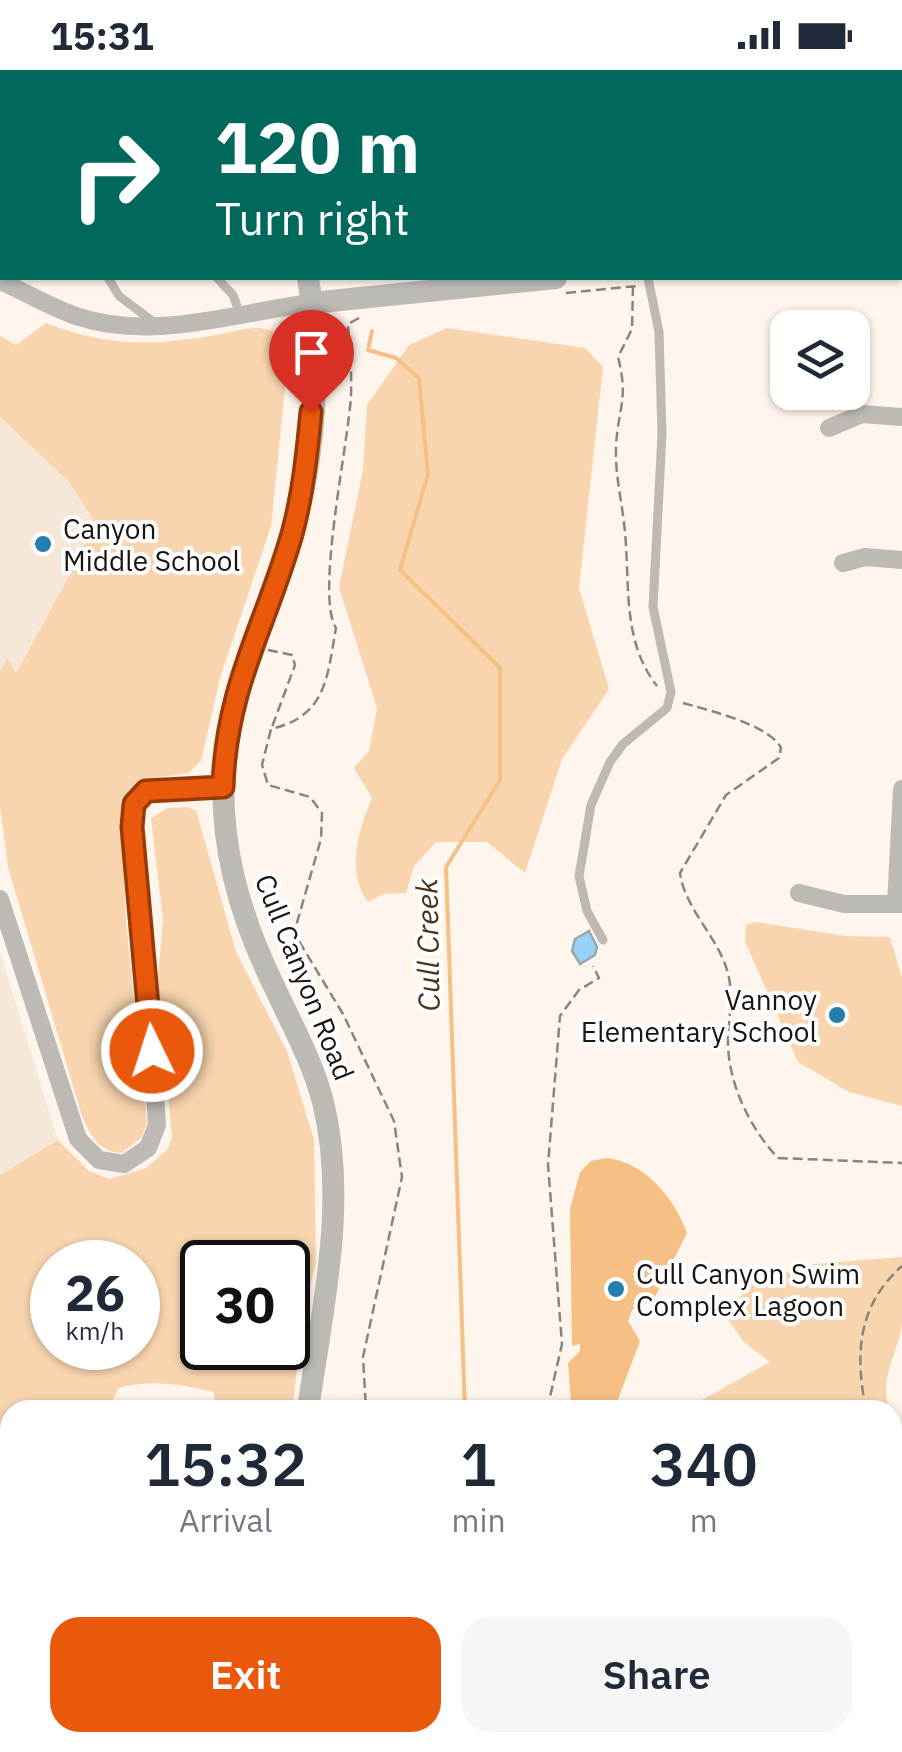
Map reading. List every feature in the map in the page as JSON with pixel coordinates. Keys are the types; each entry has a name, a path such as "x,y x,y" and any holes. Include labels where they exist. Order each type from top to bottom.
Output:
{"street":[{"path":"0,280 90,320 160,327 311,303 536,280"},
{"name":"Cull Canyon Road","path":"308,280 311,412 300,500 232,704 223,787 229,862 236,892 254,943 314,1073 333,1159 331,1240 309,1400"},
{"path":"828,428 862,414 902,417"},
{"path":"842,563 865,557 902,560"},
{"path":"0,899 78,1139 99,1160 124,1164 148,1148 157,1125 145,940 132,827 134,804 146,791 223,787"},
{"path":"799,893 844,904 899,904 902,789"}],"lane":[{"path":"109,280 119,296 160,327"},
{"path":"219,280 234,296 240,314"},
{"path":"603,940 587,911 580,876 591,806 622,744 670,702 670,677 653,608 663,446 658,332 648,280"}],"path":[{"path":"632,286 632,329 618,356 626,390 616,443 628,614 650,677 670,702 763,729 776,737 782,748 779,758 726,794 680,873 694,910 726,964 731,984 728,1060 749,1115 778,1158 902,1163"},
{"path":"271,728 298,722 325,688 336,628 330,618 328,578 351,391 348,324"},
{"path":"250,645 292,655 290,686 271,728 262,765 268,784 310,797 322,813 321,839 294,932 343,1014 394,1121 402,1177 363,1357 365,1400"},
{"path":"549,1400 562,1344 548,1165 560,1016 578,990 599,978 593,966"},
{"path":"864,1400 860,1370 864,1318 876,1293 902,1266"}],"shaded area":[{"path":"46,323 92,337 133,342 175,341 261,328 281,338 288,359 271,526 220,678 201,761 188,773 141,780 121,800 126,923 147,1123 141,1138 121,1153 101,1146 82,1116 8,867 0,807 0,672 7,658 16,673 82,552 93,519 69,482 0,417 0,336 16,345"},
{"path":"447,328 585,348 603,367 579,588 609,689 562,759 525,873 487,842 436,842 414,866 406,893 384,894 368,902 357,877 356,850 372,798 354,768 369,751 377,708 339,587 363,470 367,405 409,345"},
{"name":"Canyon Middle School","path":"0,417 69,482 93,519 82,552 15,674 0,672"},
{"path":"187,807 196,810 236,952 287,1051 314,1140 316,1263 310,1287 310,1240 180,1240 180,1370 297,1370 293,1400 214,1400 214,1392 154,1383 118,1388 113,1400 0,1400 0,1175 58,1140 89,1171 109,1179 146,1168 167,1150 172,1138 158,979 163,920 151,818 168,808"},
{"name":"Vannoy Elementary School","path":"756,922 845,936 890,937 902,978 902,1106 849,1092 798,1062 745,941 746,925"},
{"path":"0,952 58,1140 0,1175"},
{"name":"Cull Canyon Swim Complex Lagoon","path":"591,1161 621,1161 646,1175 666,1195 687,1233 654,1299 632,1310 628,1321 640,1341 618,1400 571,1400 568,1363 580,1351 580,1344 572,1346 570,1209 580,1172"},
{"path":"902,1257 902,1323 888,1376 887,1400 702,1400 770,1362 744,1342 724,1314 753,1283 814,1264"}],"building":[{"path":"589,931 597,947 595,955 580,964 572,951 575,939"}],"waterway":[{"name":"Cull Creek","path":"372,331 368,350 396,358 419,378 428,474 400,570 500,668 500,780 446,867 465,1400"}],"place":[{"name":"Canyon Middle School","path":"43,544"},
{"name":"Vannoy Elementary School","path":"837,1015"},
{"name":"Cull Canyon Swim Complex Lagoon","path":"616,1289"}],"route":[{"path":"152,1051 132,827 134,804 146,791 223,787 232,704 242,665 290,538 306,468 311,412"}]}
